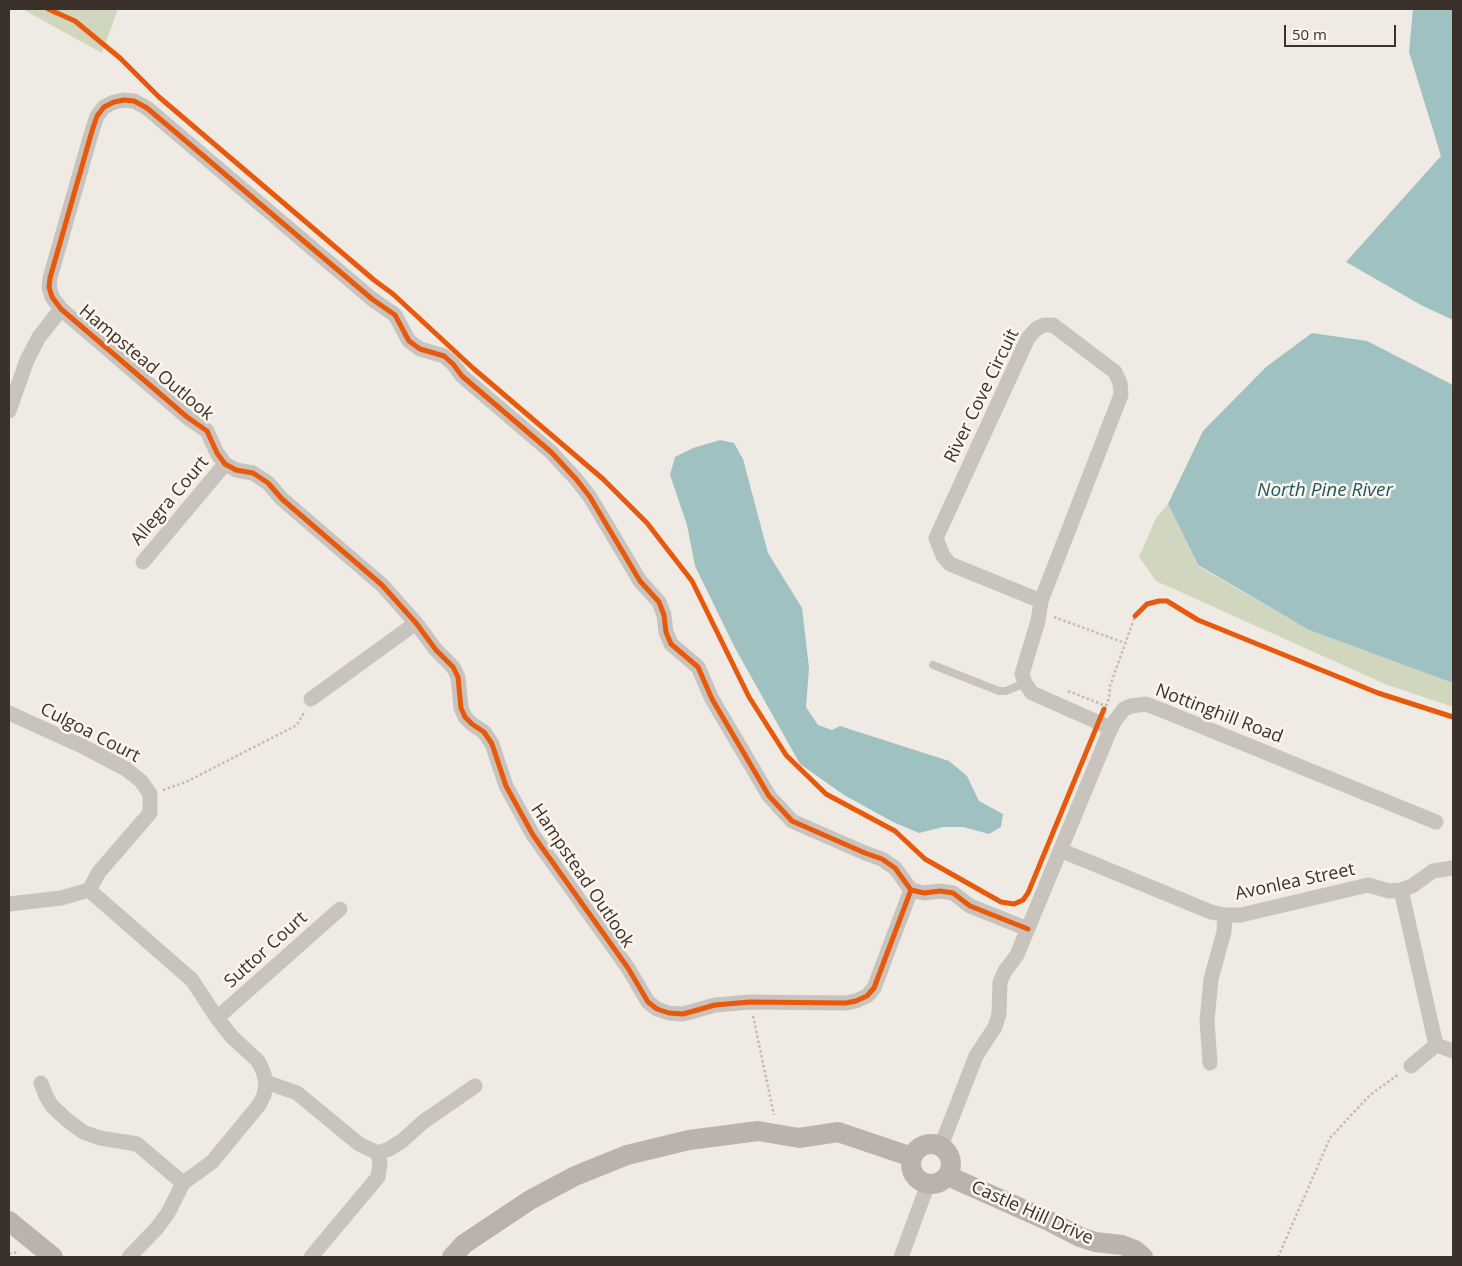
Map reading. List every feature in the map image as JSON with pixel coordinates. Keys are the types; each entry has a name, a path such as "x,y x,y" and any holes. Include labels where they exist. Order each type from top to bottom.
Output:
{"street":[{"name":"Hampstead Outlook","path":"134,101 147,108 372,299 395,315 409,341 420,349 444,356 462,376 551,452 576,478 590,497 640,581 659,602 664,615 666,632 671,644 698,667 717,706 758,778 779,809 792,821 882,859 895,868 911,890 874,988 867,996 856,1002 750,1002 715,1005 683,1014 668,1013 657,1009 648,1002 628,968 533,835 506,786 492,744 484,732 465,717 461,708 458,678 453,667 436,650 416,623 382,585 282,499 268,483 253,474 236,470 226,464 217,453 207,431 187,417 61,309 52,297 49,287 50,278 97,116 104,107 114,102 134,101"},
{"path":"9,411 27,360 39,337 61,309"},
{"name":"River Cove Circuit","path":"1025,683 1022,674 1038,621 1041,601 1121,395 1120,383 1115,372 1053,324 1044,325 1036,329 1028,338 936,538 943,556 950,564 1041,601"},
{"name":"Allegra Court","path":"143,562 226,464"},
{"path":"311,699 416,623"},
{"path":"1025,683 1032,693 1111,728"},
{"name":"Nottinghill Road","path":"1119,714 1124,709 1138,705 1146,704 1159,708 1436,822"},
{"name":"Culgoa Court","path":"9,713 82,746 126,769 141,780 150,794"},
{"path":"941,1146 976,1056 995,1028 999,1014 1000,982 1016,955 1028,929 1111,728 1119,714"},
{"path":"9,904 62,898 88,890 99,872 150,813 150,794"},
{"name":"Avonlea Street","path":"1060,850 1211,912 1225,915 1241,915 1368,885 1390,891 1401,890"},
{"path":"1436,1045 1401,890 1412,886 1433,870 1453,868"},
{"path":"88,890 192,980 232,1037 258,1061 266,1082 264,1095 259,1105 212,1162 183,1183 168,1214 129,1257"},
{"path":"911,890 924,893 940,890 953,893 970,906 1028,929"},
{"name":"Suttor Court","path":"217,1018 340,909"},
{"path":"1210,1063 1207,1021 1211,979 1224,932 1225,915"},
{"path":"1436,1045 1453,1051"},
{"path":"1410,1066 1436,1045"},
{"path":"266,1082 297,1092 359,1144 378,1153"},
{"path":"41,1084 52,1106 83,1132 100,1138 137,1144 183,1183"},
{"path":"378,1153 402,1141 430,1116 475,1086"},
{"path":"452,1257 464,1244 530,1200 575,1176 627,1155 689,1140 758,1131 799,1138 838,1132 912,1157"},
{"path":"928,1144 941,1146 950,1156 951,1170 948,1176 939,1183 928,1184 922,1182 911,1169 912,1157 916,1151 928,1144"},
{"path":"311,1257 378,1176 380,1164 378,1153"},
{"name":"Castle Hill Drive","path":"948,1176 1049,1221 1080,1237 1135,1250 1143,1257"},
{"path":"901,1257 928,1184"},
{"path":"9,1221 53,1257"}],"lane":[{"path":"933,665 999,691 1006,691 1025,683"}],"path":[{"path":"1119,714 1104,709 1109,699 1110,686 1135,616"},
{"path":"1038,621 1051,623 1054,617 1125,642"},
{"path":"1061,688 1106,706"},
{"path":"150,794 186,782 297,725 311,699"},
{"path":"750,1002 778,1133"},
{"path":"1278,1257 1330,1138 1370,1095 1410,1066"}],"green space":[{"path":"22,9 118,9 102,53"},
{"path":"1168,504 1198,566 1309,630 1453,683 1453,707 1385,684 1156,581 1139,557 1156,518"}],"water":[{"path":"1413,9 1453,9 1453,320 1421,305 1346,262 1441,156 1409,52"},
{"name":"North Pine River","path":"1312,333 1367,341 1453,385 1453,683 1309,630 1198,565 1168,504 1203,431 1266,367"},
{"path":"720,440 734,443 743,459 768,553 802,608 809,668 806,707 818,725 832,730 840,726 949,761 967,776 979,801 1003,814 1001,827 989,834 963,827 943,827 919,833 893,822 844,795 800,764 735,648 695,566 687,525 670,475 675,457 693,448"}],"cycle path":[{"path":"48,9 75,21 120,58 159,97 374,280 393,294 474,369 603,479 647,523 692,581 749,697 786,755 826,794 895,831 925,859 1001,902 1014,904 1023,900 1028,893 1104,709"},
{"path":"911,890 874,988 867,996 856,1001 846,1003 750,1002 715,1005 683,1014 669,1013 657,1009 648,1002 628,968 533,835 506,786 492,744 484,732 465,717 461,708 458,677 453,667 436,650 416,623 382,585 282,499 268,483 253,473 236,470 225,464 217,453 207,431 187,417 61,309 52,297 49,287 50,278 92,131 97,116 104,107 124,100 134,101 147,108 372,299 395,315 409,341 420,349 444,356 462,376 551,452 590,497 640,581 659,602 664,615 666,632 671,644 698,667 712,699 769,796 792,821 882,859 895,868 911,890 924,893 940,891 953,893 970,906 1028,929"},
{"path":"1135,616 1147,604 1167,601 1198,620 1378,693 1453,717"}]}
